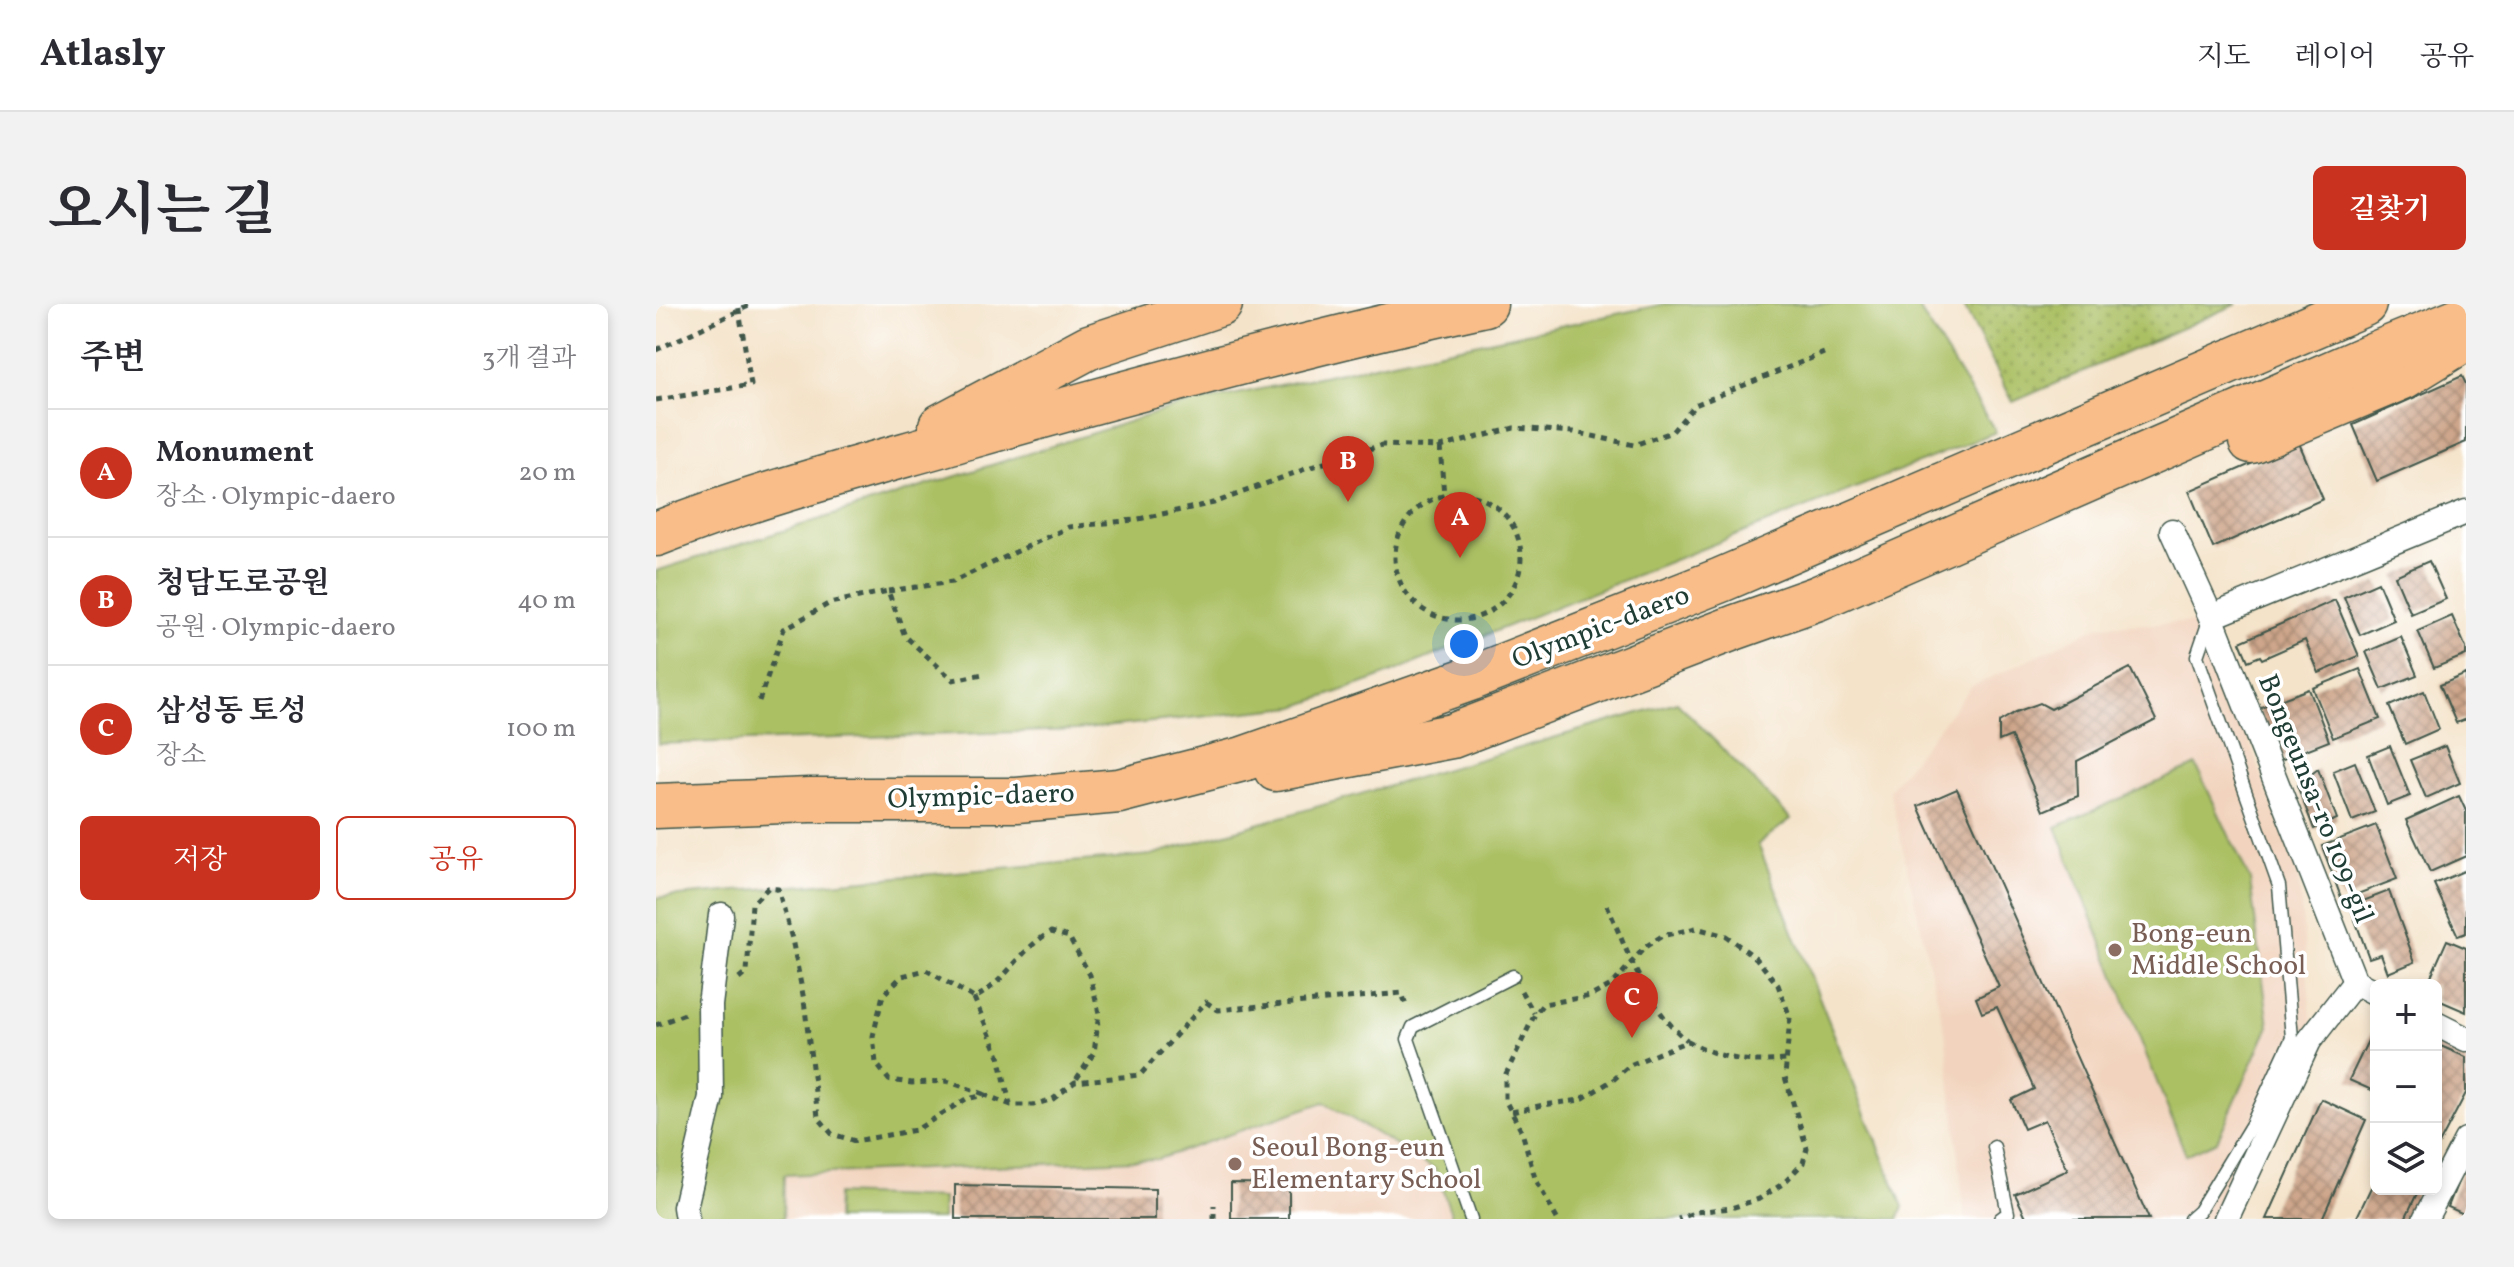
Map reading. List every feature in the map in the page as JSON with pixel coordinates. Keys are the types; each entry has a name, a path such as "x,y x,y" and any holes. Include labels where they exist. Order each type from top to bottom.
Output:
{"highway":[{"path":"865,466 1089,347 1220,304"},
{"path":"656,534 761,497 865,466 1249,359 1485,304"},
{"name":"Olympic-daero","path":"656,806 810,800 1017,800 1119,791 1243,759 1472,678 1721,580 2364,304"},
{"path":"1119,791 1316,763 1452,736 1818,598 2466,317"},
{"path":"1527,708 1684,680 2403,377 2466,339"}],"street":[{"path":"2211,617 2466,512"},
{"name":"Bongeunsa-ro 109-gil","path":"2172,531 2365,987"},
{"path":"687,1219 685,1207 711,1097 710,1005 721,915"},
{"path":"2226,1219 2309,1041 2365,987"},
{"path":"2442,1027 2466,1039"},
{"path":"2425,1219 2466,1140"}],"lane":[{"path":"2190,1219 2199,1211 2252,1124 2292,1038 2279,886 2197,656 2211,617"},
{"path":"1471,1219 1408,1039 1413,1027 1513,976"},
{"path":"1994,1147 2008,1213 2000,1219"}],"path":[{"path":"656,400 751,385 738,304"},
{"path":"656,350 753,304"},
{"path":"759,701 784,629 830,603 952,582 1069,527 1134,520 1214,503 1308,468 1382,445 1440,447 1514,428 1574,432 1634,445 1672,432 1695,405 1824,353"},
{"path":"1440,447 1444,495"},
{"path":"1464,493 1484,499 1501,510 1514,526 1521,545 1521,566 1515,586 1502,602 1486,614 1465,620 1444,618 1424,611 1409,597 1398,578 1395,557 1398,536 1409,517 1424,503 1444,495 1464,493"},
{"path":"888,591 905,636 953,680 983,674"},
{"path":"710,1005 747,972 752,904 768,888 778,889 804,1000 818,1117 832,1134 855,1141 916,1130 966,1099 985,1095"},
{"path":"1607,905 1632,963 1671,1028 1718,1057 1755,1062 1786,1060"},
{"path":"1557,1219 1535,1178 1522,1132 1505,1100 1505,1076 1535,1014 1543,1004 1591,996 1613,984 1645,947 1662,936 1696,928 1726,936 1756,958 1778,985 1790,1017 1785,1077 1807,1148 1803,1163 1784,1183 1759,1199 1731,1208 1696,1212 1678,1219"},
{"path":"974,998 986,993 1035,940 1051,932 1069,937 1090,975 1099,1013 1094,1053 1075,1082 1053,1099 1033,1105 1011,1105 947,1081 912,1083 889,1080 876,1063 873,1036 883,995 902,976 926,970 974,998 999,1056 1011,1105"},
{"path":"1075,1082 1140,1075 1206,1002 1218,1010 1402,993"},
{"path":"1512,1112 1580,1100 1613,1080 1630,1065 1688,1041"},
{"path":"1214,1205 1214,1219"}],"shaded area":[{"name":"Bong-eun Middle School","path":"2204,622 2298,871 2312,1029 2225,1219 1965,1219 1945,1032 1889,790 1971,687 2099,626"},
{"name":"Seoul Bong-eun Elementary School","path":"1324,1101 1435,1169 1453,1219 783,1219 783,1175 1157,1159"}],"green space":[{"path":"1664,304 1916,304 1996,432 1375,679 1295,707 1076,730 658,744 656,571 1175,407"},
{"path":"1963,304 2237,304 2013,402"},
{"path":"1677,702 1791,819 1758,844 1903,1207 1898,1219 1453,1219 1435,1169 1324,1102 1158,1159 784,1175 783,1219 656,1219 656,898 1151,855"},
{"path":"2196,765 2250,880 2269,1026 2217,1141 2186,1155 2056,827"},
{"path":"837,1194 943,1198 942,1219 836,1219"}],"building":[{"path":"2462,376 2466,384 2466,442 2377,481 2353,425"},
{"path":"2299,443 2323,499 2213,548 2189,491"},
{"path":"2429,561 2446,599 2411,614 2395,576"},
{"path":"2378,582 2394,620 2360,635 2344,597"},
{"path":"2335,600 2359,656 2319,673 2305,640 2262,659 2260,656 2248,661 2240,642"},
{"path":"2452,616 2466,655 2434,668 2418,631"},
{"path":"2401,637 2417,675 2382,689 2366,652"},
{"path":"2130,668 2156,720 2077,761 2078,796 2043,811 2011,736 1999,741 1999,722 2040,703 2051,709"},
{"path":"2360,669 2380,719 2333,738 2313,688"},
{"path":"2466,674 2466,719 2456,723 2440,685"},
{"path":"2309,689 2329,741 2278,761 2258,708"},
{"path":"2424,691 2439,729 2405,744 2389,706"},
{"path":"2390,746 2410,796 2387,805 2368,755"},
{"path":"2445,746 2460,783 2426,798 2410,760"},
{"path":"2355,762 2375,812 2352,821 2333,771"},
{"path":"2318,769 2337,819 2314,829 2297,785"},
{"path":"1957,789 2149,1219 2027,1219 2015,1194 2068,1170 2045,1120 2024,1129 2011,1100 2034,1089 1997,1007 1982,1013 1976,998 1999,987 1918,806"},
{"path":"2459,796 2466,811 2466,856 2430,872 2406,820"},
{"path":"2376,825 2397,879 2342,900 2322,846"},
{"path":"2466,870 2466,933 2458,936 2434,884"},
{"path":"2389,891 2415,962 2388,973 2381,954 2369,958 2350,906"},
{"path":"2447,940 2466,948 2466,1012 2442,1002 2442,979 2430,979"},
{"path":"2370,1036 2370,1089 2349,1080"},
{"path":"2442,1047 2466,1057 2466,1093 2442,1139"},
{"path":"2321,1099 2366,1120 2322,1219 2267,1219"},
{"path":"2466,1162 2466,1215 2448,1207"},
{"path":"1231,1183 1289,1184 1289,1219 1231,1219"},
{"path":"955,1185 1155,1189 1155,1219 955,1219"},
{"path":"2370,1190 2370,1195 2416,1195 2405,1219 2356,1219"}],"place":[{"name":"청담도로공원","path":"1348,502"},
{"name":"Monument","path":"1460,558"},
{"name":"Bong-eun Middle School","path":"2115,950"},
{"name":"삼성동 토성","path":"1632,1038"},
{"name":"Seoul Bong-eun Elementary School","path":"1235,1164"}]}
